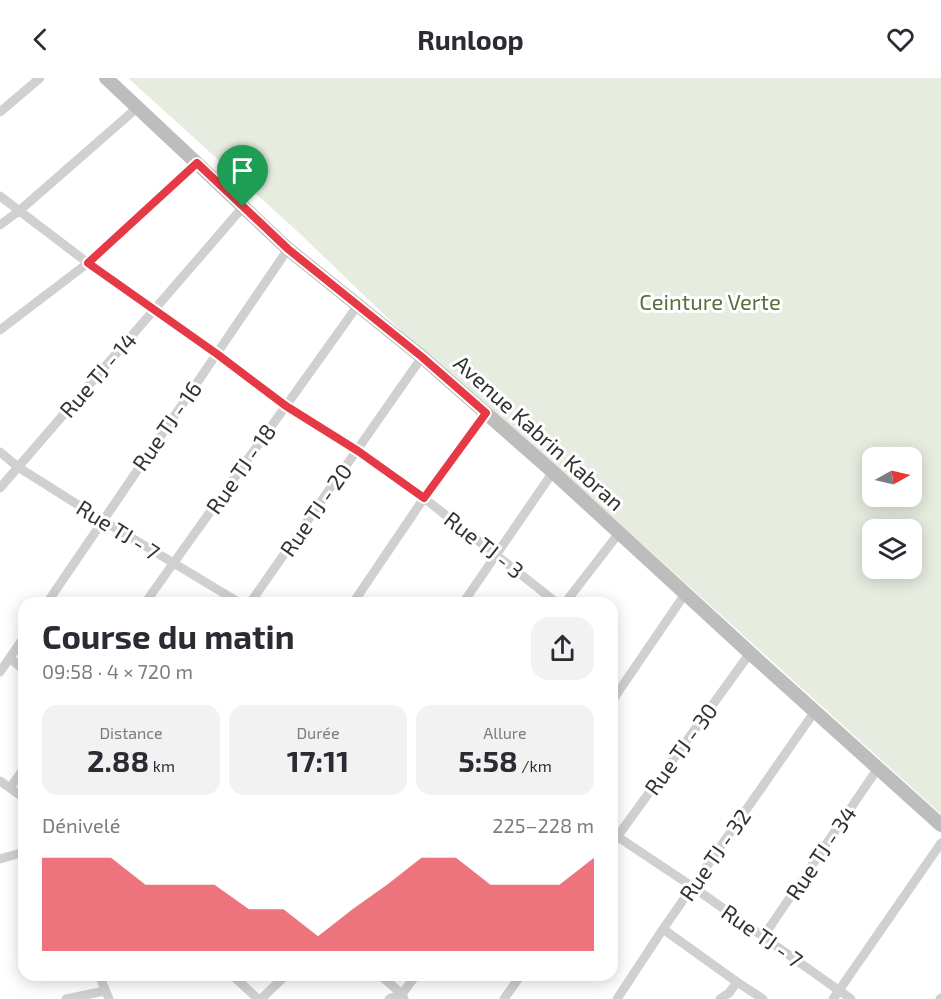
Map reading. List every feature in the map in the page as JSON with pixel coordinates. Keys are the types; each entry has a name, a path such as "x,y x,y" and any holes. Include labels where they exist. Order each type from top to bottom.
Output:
{"street":[{"path":"0,111 40,78"},
{"name":"Avenue Kabrin Kabran","path":"106,78 288,249 422,357 553,472 750,654 941,825"},
{"path":"0,225 138,107"},
{"path":"1,328 88,263 197,163"},
{"name":"Rue TJ - 3","path":"0,195 88,263 286,406 358,451 424,498 549,597"},
{"name":"Rue TJ - 14","path":"0,488 243,207"},
{"name":"Rue TJ - 16","path":"51,597 288,249"},
{"name":"Rue TJ - 18","path":"150,597 358,305"},
{"name":"Rue TJ - 20","path":"254,597 422,357"},
{"path":"357,597 424,498 486,413"},
{"name":"Rue TJ - 7","path":"0,452 18,467 102,520 230,597"},
{"path":"467,597 553,472"},
{"path":"571,597 619,533"},
{"path":"618,692 685,594"},
{"path":"0,672 18,646"},
{"name":"Rue TJ - 30","path":"618,833 750,654"},
{"path":"10,658 18,665"},
{"name":"Rue TJ - 32","path":"617,999 815,711"},
{"name":"Rue TJ - 34","path":"763,937 878,768"},
{"path":"10,788 18,777"},
{"path":"0,781 18,794"},
{"name":"Rue TJ - 7","path":"618,840 693,887 763,937 836,995 851,999"},
{"path":"836,995 941,843"},
{"path":"0,859 18,854"},
{"path":"663,929 763,999"},
{"path":"66,999 107,995 101,981"},
{"path":"239,981 260,999 280,981"},
{"path":"387,981 403,996"},
{"path":"389,999 403,996 412,981"},
{"path":"504,999 517,981"},
{"path":"720,999 729,993 736,982"}],"green space":[{"name":"Ceinture Verte","path":"128,78 941,78 941,814 565,474 418,347 297,231"}],"route":[{"path":"197,163 243,207 288,249 422,357 486,413 424,498 358,451 286,406 88,263 197,163"}]}
